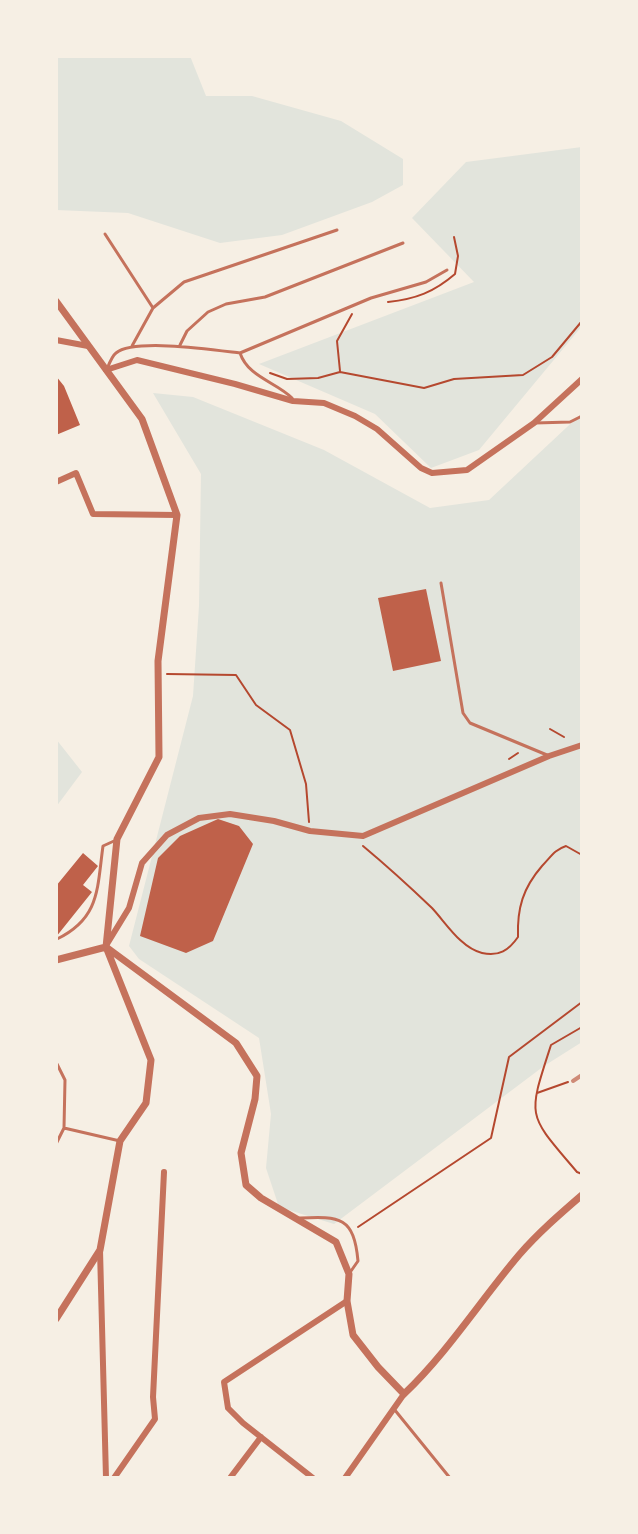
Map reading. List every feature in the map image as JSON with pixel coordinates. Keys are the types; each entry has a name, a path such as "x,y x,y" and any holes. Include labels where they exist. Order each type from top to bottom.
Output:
{"street":[{"path":"56,301 142,419 177,515 158,674 159,757 117,839 106,947 151,1060 146,1103 120,1141 100,1250 106,1478"},
{"path":"56,340 88,346"},
{"path":"106,370 137,360 193,372 293,401 324,403 377,429 421,468 432,473 467,470 534,423 582,379"},
{"path":"56,482 76,473 93,514 177,515"},
{"path":"56,960 106,947 129,908 142,863 167,835 199,818 230,814 310,831 363,836 549,756 582,745"},
{"path":"106,947 236,1043 257,1076 255,1099 241,1153 246,1185 261,1198 336,1242 349,1274 347,1301 353,1335 404,1394"},
{"path":"114,1478 155,1419 153,1397 164,1172"},
{"path":"345,1478 404,1394 430,1369 519,1255 582,1195"},
{"path":"56,1319 100,1250"},
{"path":"313,1478 228,1408 224,1382 347,1301"},
{"path":"230,1478 261,1437"}],"lane":[{"path":"132,346 153,308 184,282 337,230"},
{"path":"105,234 153,308"},
{"path":"180,345 187,331 208,312 226,304 265,297 403,243"},
{"path":"106,370 115,353 132,346 180,345 240,353 371,298 426,282 447,270"},
{"path":"240,353 242,360 257,375 290,395 293,401"},
{"path":"534,423 570,422 582,416"},
{"path":"441,583 463,713 470,723 549,756"},
{"path":"57,939 76,930 89,915 103,846 117,839"},
{"path":"56,1144 64,1128 65,1080 57,1064"},
{"path":"64,1128 120,1141"},
{"path":"298,1218 330,1216 345,1223 356,1238 358,1261 349,1274"},
{"path":"394,1409 450,1478"}],"path":[{"path":"376,304 420,297 440,288 455,274 458,256 454,237"},
{"path":"340,372 337,341 353,312"},
{"path":"265,370 287,379 318,378 340,372 424,388 454,379 523,375 552,357 582,321"},
{"path":"158,674 236,675 256,705 290,730 306,784 310,831"},
{"path":"550,729 564,737"},
{"path":"509,759 528,747"},
{"path":"362,845 464,942 479,953 495,955 507,950 518,937 517,914 525,891 553,852 566,846 582,855"},
{"path":"352,1231 491,1138 509,1057 581,1003"},
{"path":"582,1027 551,1045 533,1105 540,1128 582,1174"},
{"path":"536,1093 568,1082"}],"shaded area":[{"path":"56,56 190,56 206,96 252,96 341,121 403,159 403,185 372,202 282,235 220,243 128,213 56,210"},
{"path":"582,147 582,326 479,450 431,468 375,414 259,364 474,282 412,218 466,162"},
{"path":"153,393 193,397 324,450 430,508 489,500 582,413 582,1042 544,1066 334,1224 279,1207 266,1168 271,1114 259,1038 139,959 129,946 193,696 199,606 201,474"},
{"path":"56,739 82,772 56,807"}],"building":[{"path":"56,376 64,386 80,425 56,435"},
{"path":"426,589 441,661 393,671 378,598"},
{"path":"218,819 239,826 253,844 213,941 186,953 140,936 158,858 180,836"},
{"path":"83,853 98,866 83,885 92,892 56,937 56,886"}],"railway":[{"path":"573,1081 582,1075"}]}
